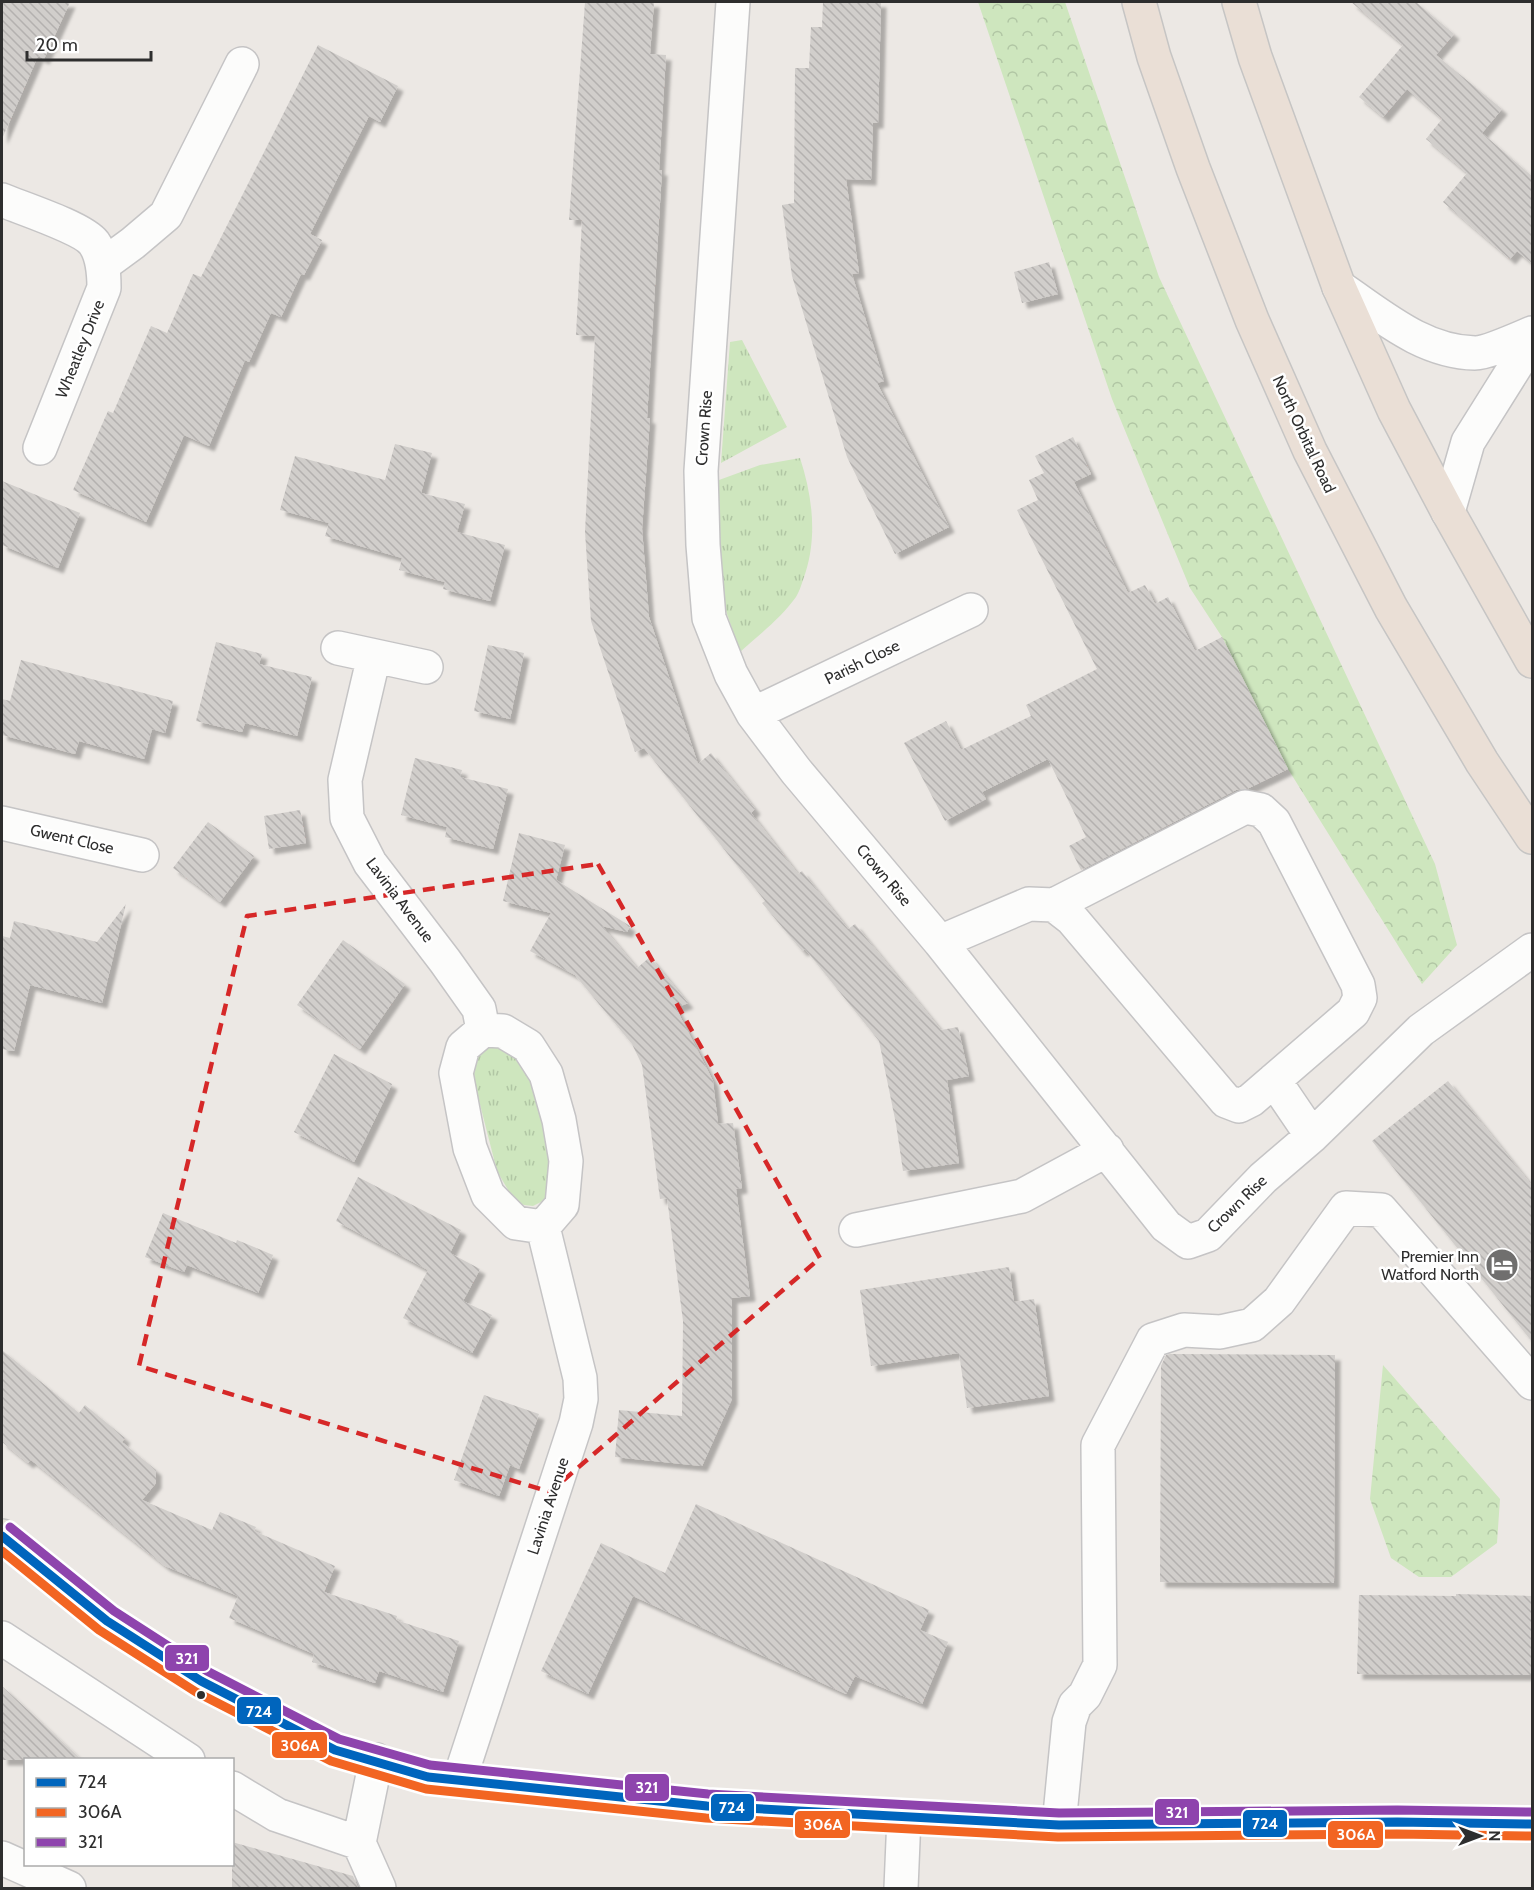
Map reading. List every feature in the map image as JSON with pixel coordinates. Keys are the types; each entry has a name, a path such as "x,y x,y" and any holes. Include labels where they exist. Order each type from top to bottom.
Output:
{"highway":[{"name":"North Orbital Road","path":"1138,2 1154,57 1197,179 1252,320 1310,451 1391,608 1482,762 1533,837"},
{"path":"1239,2 1255,57 1339,286 1394,410 1448,512 1533,661"}],"main road":[{"path":"2,1536 106,1621 201,1681 335,1750 428,1776 707,1806 1059,1825 1385,1822 1533,1824"}],"street":[{"name":"Crown Rise","path":"733,2 701,471 703,545 709,618 730,674 753,714 796,771 940,942 1166,1226 1188,1242 1208,1235 1263,1178 1312,1136 1421,1030 1533,950"},
{"path":"2,200 71,228 93,242 103,266 166,215 242,64"},
{"name":"Wheatley Drive","path":"40,448 104,288 103,266"},
{"path":"1339,286 1404,332 1436,347 1478,353 1533,333"},
{"path":"1448,512 1468,442 1533,340"},
{"name":"Parish Close","path":"753,714 971,610"},
{"path":"338,648 426,668"},
{"name":"Lavinia Avenue","path":"374,656 345,780 347,818 369,863 445,961 478,1009 483,1030"},
{"path":"940,942 1029,904 1054,905 1245,807 1261,810 1274,822 1358,985 1360,998 1353,1012 1251,1100 1239,1106 1226,1101 1072,919 1054,905"},
{"name":"Gwent Close","path":"2,823 142,855"},
{"path":"483,1030 503,1031 528,1046 546,1074 559,1120 566,1161 562,1205 543,1227 516,1223 488,1195 470,1148 456,1073 463,1047 483,1030"},
{"path":"1275,1080 1312,1136"},
{"path":"856,1230 1022,1196 1107,1150"},
{"path":"1059,1825 1069,1722 1075,1705 1085,1695 1100,1665 1098,1445 1153,1340 1184,1330 1220,1332 1252,1325 1279,1301 1346,1208 1381,1210 1533,1383"},
{"name":"Lavinia Avenue","path":"459,1781 576,1423 581,1399 580,1378 543,1227"},
{"path":"2,1638 185,1758"},
{"path":"376,1760 359,1844 379,1888"},
{"path":"234,1789 277,1815 359,1844"},
{"path":"901,1888 904,1817"},
{"path":"2,1858 69,1888"}],"highlighted area":[{"path":"598,864 820,1258 550,1492 139,1366 247,916"}],"green space":[{"path":"978,2 1065,2 1159,277 1435,864 1457,945 1422,984 1288,769 1222,637 1190,588 1112,399"},
{"path":"742,340 787,427 721,463 730,342"},
{"path":"800,458 811,504 812,534 808,565 799,591 790,605 740,652 725,608 719,543 719,480 760,465"},
{"path":"497,1045 527,1060 554,1161 548,1195 533,1206 514,1200 497,1171 472,1073 479,1054"},
{"path":"1383,1365 1500,1499 1497,1543 1451,1577 1419,1577 1391,1558 1370,1499"}],"building":[{"path":"2,2 70,2 44,59 38,56 2,139"},
{"path":"585,2 654,2 650,54 666,55 659,170 662,170 647,418 650,418 642,529 649,617 698,764 711,753 755,809 751,813 798,874 802,871 848,929 855,924 941,1030 958,1027 969,1076 947,1080 959,1163 903,1171 879,1041 805,949 802,951 762,903 765,901 644,748 635,752 591,621 585,532 595,336 576,335 582,220 569,220"},
{"path":"823,2 881,2 878,123 873,123 871,180 846,179 859,273 852,274 884,381 877,383 949,527 895,554 847,457 792,276 782,205 794,203 795,68 809,68 811,27 822,27"},
{"path":"1351,2 1416,2 1454,34 1436,55 1502,109 1482,133 1533,177 1533,264 1517,251 1510,259 1443,202 1467,173 1426,139 1442,119 1407,89 1383,117 1359,97 1403,45"},
{"path":"318,45 398,86 380,122 369,116 339,175 310,234 322,240 304,275 301,274 281,317 271,313 249,362 245,360 209,446 184,435 146,522 73,490 108,411 113,413 151,326 167,333 193,274 201,277"},
{"path":"1049,262 1058,294 1022,303 1014,272"},
{"path":"1073,437 1091,474 1074,482 1128,593 1145,585 1155,604 1168,597 1195,651 1222,637 1288,769 1247,789 1236,790 1081,870 1069,846 1086,837 1048,759 982,792 986,799 945,821 904,743 946,721 961,750 1031,716 1026,705 1097,669 1017,510 1038,500 1029,480 1044,473 1035,456"},
{"path":"395,444 432,453 421,493 465,504 457,532 505,545 490,601 443,589 445,582 399,570 402,558 325,536 329,523 280,510 295,456 385,480"},
{"path":"2,481 80,513 58,568 2,545"},
{"path":"216,642 262,654 259,664 312,677 297,736 245,723 242,732 196,721"},
{"path":"488,645 524,653 510,719 474,711"},
{"path":"21,660 173,701 165,733 152,729 144,759 79,741 75,754 2,735 2,699 10,701"},
{"path":"415,758 462,770 460,777 508,789 493,849 445,837 447,827 401,815"},
{"path":"300,810 306,843 269,849 264,816"},
{"path":"208,822 254,856 220,902 173,868"},
{"path":"519,833 565,845 556,880 630,926 627,932 602,926 637,968 650,957 688,1003 676,1008 713,1081 718,1124 733,1123 742,1188 736,1189 750,1296 732,1298 732,1399 702,1466 615,1457 619,1410 682,1416 683,1321 667,1198 660,1199 642,1065 632,1044 575,975 530,951 551,913 503,901"},
{"path":"126,904 102,1003 30,985 14,1051 2,1049 2,936 10,938 14,921 97,942"},
{"path":"343,940 405,984 360,1049 297,1005"},
{"path":"334,1054 392,1084 354,1162 294,1132"},
{"name":"Premier Inn Watford North","path":"1448,1081 1533,1187 1533,1343 1372,1141"},
{"path":"358,1177 461,1230 450,1253 480,1269 463,1301 492,1315 472,1353 403,1318 428,1270 336,1221"},
{"path":"163,1213 236,1243 237,1240 273,1255 258,1293 187,1265 184,1272 145,1257"},
{"path":"1009,1267 1014,1302 1034,1299 1049,1396 967,1408 959,1353 871,1366 860,1290"},
{"path":"2,1350 79,1413 85,1405 125,1438 122,1442 156,1470 156,1483 142,1500 212,1530 220,1512 256,1527 254,1531 335,1566 324,1592 397,1616 396,1620 459,1641 443,1692 379,1671 375,1683 312,1662 314,1654 229,1618 238,1596 165,1566 31,1460 28,1463 2,1442"},
{"path":"1166,1355 1335,1355 1334,1583 1160,1582 1161,1366"},
{"path":"484,1395 539,1414 519,1469 510,1465 499,1496 454,1480"},
{"path":"696,1504 929,1610 920,1630 948,1642 922,1704 855,1676 846,1694 633,1596 588,1694 541,1671 601,1543 665,1573"},
{"path":"1456,1594 1533,1596 1533,1675 1357,1674 1359,1595 1456,1596"},
{"path":"2,1686 80,1758 24,1758 24,1760 2,1760"},
{"path":"234,1843 353,1876 358,1888 232,1888"}],"transit line":[{"name":"321","path":"10,1527 114,1611 207,1671 339,1739 430,1765 708,1794 1059,1813 1397,1810 1532,1812"},
{"name":"724","path":"2,1536 107,1621 201,1681 335,1750 428,1777 707,1806 1059,1825 1397,1822 1532,1824"},
{"name":"306A","path":"2,1551 99,1630 196,1692 331,1761 426,1789 706,1818 1058,1837 1397,1834 1532,1836"}],"place":[{"name":"Premier Inn Watford North","path":"1502,1265"}]}
